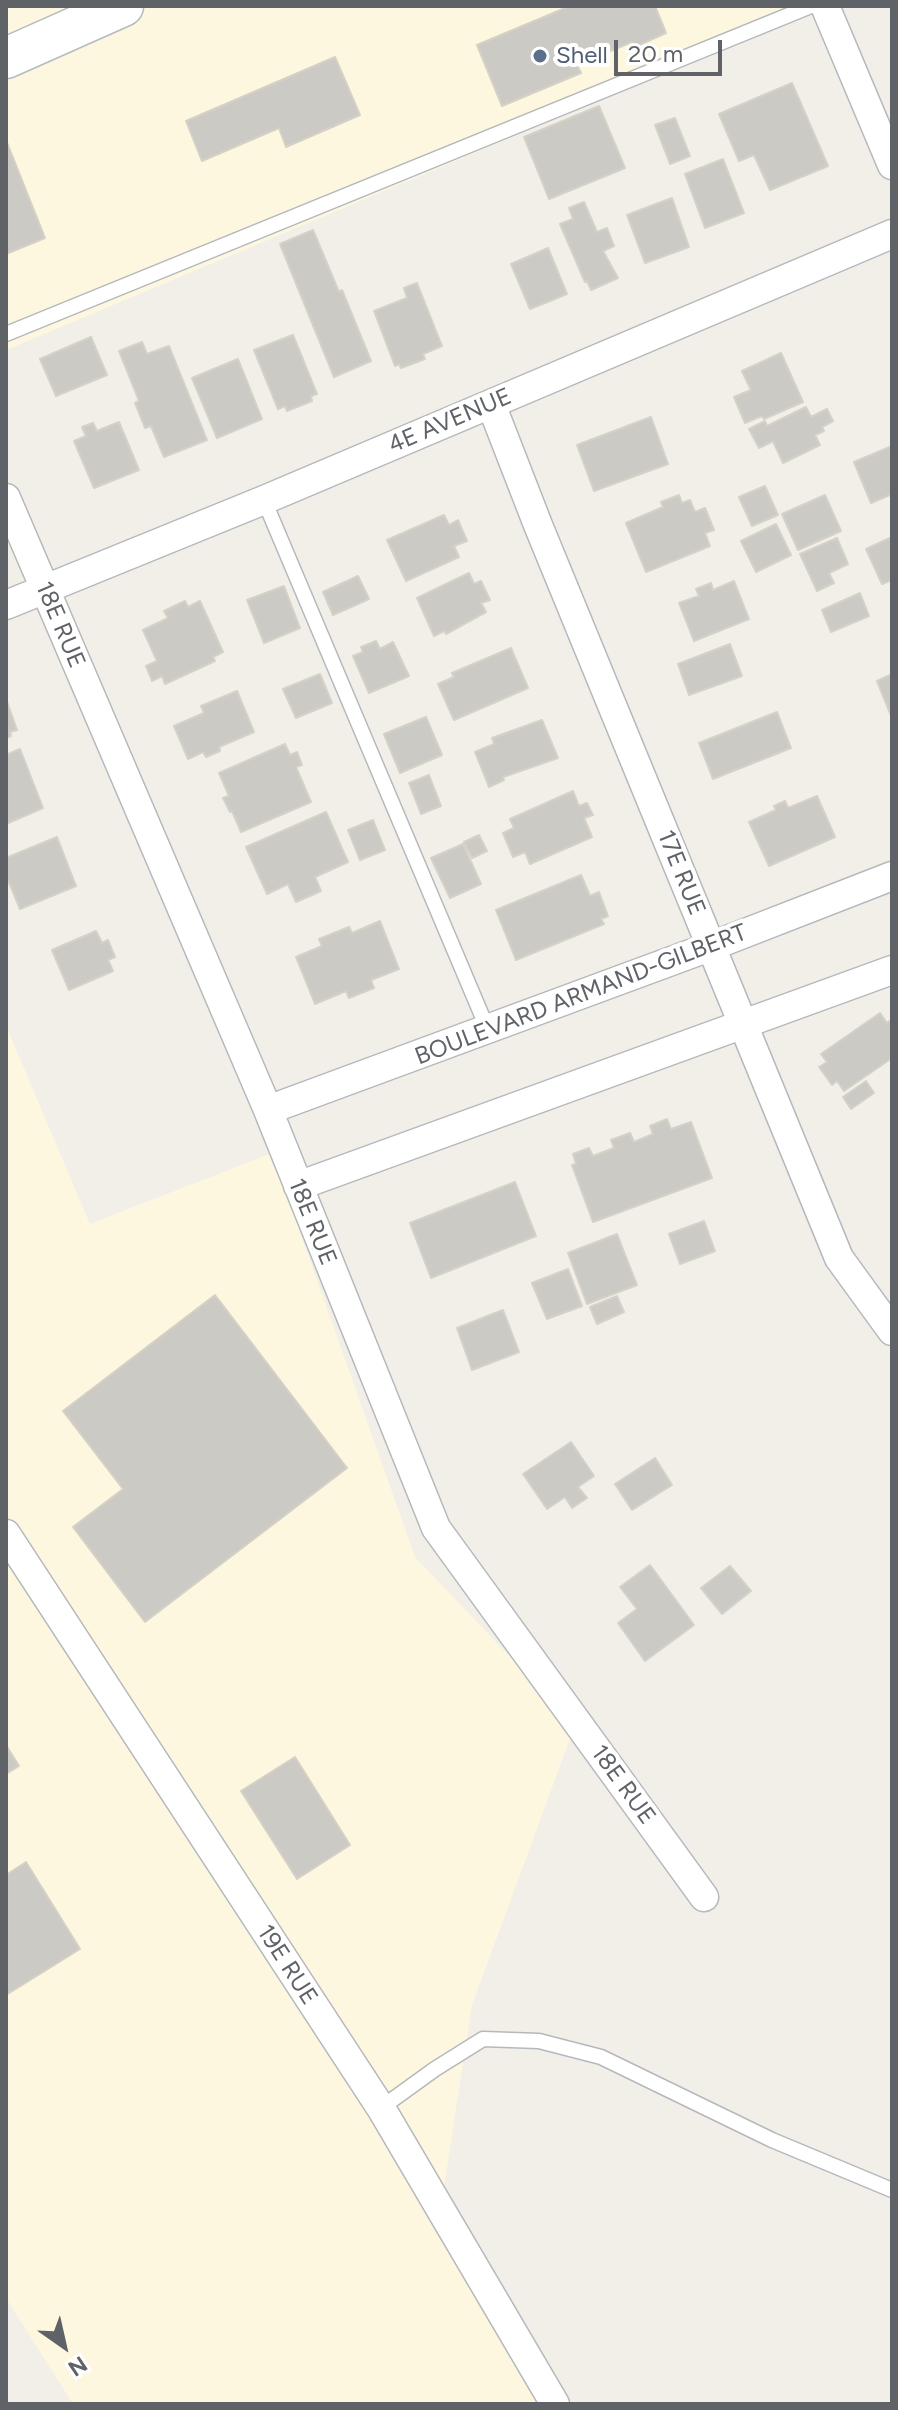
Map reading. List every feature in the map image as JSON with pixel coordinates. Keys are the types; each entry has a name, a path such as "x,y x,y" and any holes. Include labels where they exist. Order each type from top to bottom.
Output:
{"main road":[{"path":"6,58 123,6"}],"street":[{"path":"825,6 892,165"},
{"name":"4E AVENUE","path":"6,605 264,500 892,234"},
{"name":"17E RUE","path":"491,404 839,1258 892,1331"},
{"name":"18E RUE","path":"6,498 268,1110 436,1528 704,1897"},
{"name":"BOULEVARD ARMAND-GILBERT","path":"268,1110 892,876"},
{"path":"298,1186 892,970"},
{"name":"19E RUE","path":"6,1534 381,2108 555,2404"}],"lane":[{"path":"6,334 811,6"},
{"path":"264,500 488,1030"},
{"path":"381,2108 483,2039 539,2041 601,2057 772,2140 892,2190"}],"shaded area":[{"path":"6,6 824,6 6,350"},
{"path":"6,1026 90,1224 272,1153 415,1557 575,1725 472,2005 442,2200 564,2404 73,2404 6,2298"}],"building":[{"name":"Shell","path":"570,6 655,6 666,33 635,47 632,42 577,65 581,73 502,106 477,45"},
{"path":"335,57 360,115 286,147 279,128 202,161 186,121"},
{"path":"792,83 828,166 770,190 754,155 739,161 719,114"},
{"path":"599,106 625,168 549,199 524,137"},
{"path":"675,118 690,156 670,164 655,125"},
{"path":"6,140 45,238 6,254"},
{"path":"723,159 744,213 705,228 685,174"},
{"path":"672,198 689,247 645,263 627,215"},
{"path":"584,202 597,232 607,228 614,246 603,251 618,278 591,290 560,224 573,219 569,208"},
{"path":"313,230 371,361 334,377 280,244"},
{"path":"548,248 567,294 530,309 511,264"},
{"path":"417,283 442,346 423,354 425,359 401,368 399,364 395,366 374,311 407,298 404,288"},
{"path":"293,335 317,394 311,396 312,401 287,411 285,406 278,409 254,350"},
{"path":"91,337 107,375 56,396 40,359"},
{"path":"142,342 147,354 169,346 207,440 164,457 151,426 145,428 135,403 139,401 119,351"},
{"path":"781,353 803,402 764,419 762,416 745,423 734,397 751,390 742,371"},
{"path":"238,359 262,419 217,438 192,378"},
{"path":"806,407 811,417 827,409 833,421 815,435 820,445 783,463 773,441 759,448 749,429 765,421 767,426"},
{"path":"651,417 668,464 594,491 577,445"},
{"path":"119,422 139,470 94,488 74,441 86,436 82,427 93,423 97,431"},
{"path":"892,446 892,494 871,503 854,462"},
{"path":"765,486 778,515 752,526 739,497"},
{"path":"679,495 682,503 690,500 695,512 705,508 714,530 705,533 710,546 646,572 626,523 663,507 661,502"},
{"path":"825,495 841,531 798,550 782,514"},
{"path":"444,515 449,525 458,520 467,541 454,546 459,557 406,581 387,540"},
{"path":"776,524 791,555 756,572 741,541"},
{"path":"892,537 892,580 882,584 866,549"},
{"path":"837,538 848,564 829,573 834,583 817,591 800,554"},
{"path":"469,573 474,584 481,581 490,600 481,603 486,612 446,634 444,631 434,636 417,598"},
{"path":"358,576 369,599 333,615 323,592"},
{"path":"734,581 749,619 694,641 679,603 699,596 696,589 711,583 713,590"},
{"path":"284,586 300,628 264,643 247,600"},
{"path":"860,593 869,616 831,632 822,610"},
{"path":"185,601 188,607 200,601 223,652 213,657 215,661 165,684 162,676 152,681 146,666 157,661 143,630 168,618 164,611"},
{"path":"376,641 380,649 393,642 409,676 369,693 353,656 363,652 361,647"},
{"path":"730,644 742,676 689,695 678,664"},
{"path":"511,648 528,688 454,720 438,684 454,677 452,673"},
{"path":"320,674 332,703 296,718 283,689"},
{"path":"892,674 892,718 877,681"},
{"path":"237,691 254,732 219,747 220,751 206,757 203,752 188,759 174,726 204,713 201,706"},
{"path":"6,699 17,730 10,732 11,736 6,738"},
{"path":"777,712 791,748 713,779 699,743"},
{"path":"426,717 442,755 400,773 384,734"},
{"path":"542,720 558,758 503,777 504,780 489,787 475,752 494,744 492,738"},
{"path":"285,744 290,755 297,752 302,765 296,767 311,802 241,832 223,798 229,796 219,773"},
{"path":"20,749 43,808 6,824 6,755"},
{"path":"429,775 441,806 421,814 409,783"},
{"path":"573,791 579,806 587,803 593,815 584,818 592,837 530,864 525,852 513,857 503,833 514,828 510,819"},
{"path":"817,796 835,837 769,866 749,822 776,810 774,806 785,801 788,808"},
{"path":"326,812 348,862 315,877 321,891 296,902 288,884 267,894 246,847"},
{"path":"373,820 385,850 360,860 348,830"},
{"path":"479,835 487,851 472,858 464,842"},
{"path":"57,837 76,886 20,909 6,875 6,858"},
{"path":"463,844 481,884 450,898 431,858"},
{"path":"581,875 590,896 599,892 608,916 601,919 604,924 516,960 496,910"},
{"path":"380,921 399,969 371,980 374,988 349,998 346,991 315,1004 296,957 322,946 319,939 349,927 352,933"},
{"path":"96,931 102,943 108,940 115,957 108,960 113,971 69,990 52,950"},
{"path":"880,1013 887,1023 892,1019 892,1058 844,1091 837,1081 832,1085 819,1067 827,1062 821,1054"},
{"path":"866,1081 874,1093 851,1109 843,1097"},
{"path":"667,1119 671,1129 691,1122 712,1178 593,1222 572,1165 576,1164 573,1154 589,1148 593,1156 614,1148 611,1140 630,1133 634,1142 653,1134 650,1126"},
{"path":"515,1182 536,1236 431,1278 410,1223"},
{"path":"704,1221 715,1251 680,1264 669,1234"},
{"path":"617,1234 637,1285 587,1304 568,1253"},
{"path":"568,1269 582,1306 547,1319 532,1283"},
{"path":"215,1295 347,1468 145,1622 73,1527 123,1489 63,1411"},
{"path":"617,1296 624,1312 597,1324 590,1307"},
{"path":"503,1310 519,1352 472,1370 457,1328"},
{"path":"571,1442 594,1476 578,1487 587,1498 572,1508 565,1497 547,1509 523,1474"},
{"path":"655,1458 672,1485 632,1510 615,1484"},
{"path":"650,1565 694,1625 645,1661 618,1623 637,1609 620,1587"},
{"path":"730,1566 751,1591 722,1614 701,1588"},
{"path":"6,1745 19,1766 6,1774"},
{"path":"295,1757 350,1845 297,1879 241,1791"},
{"path":"26,1862 80,1949 6,1995 6,1875"}],"place":[{"name":"Shell","path":"540,56"}]}
